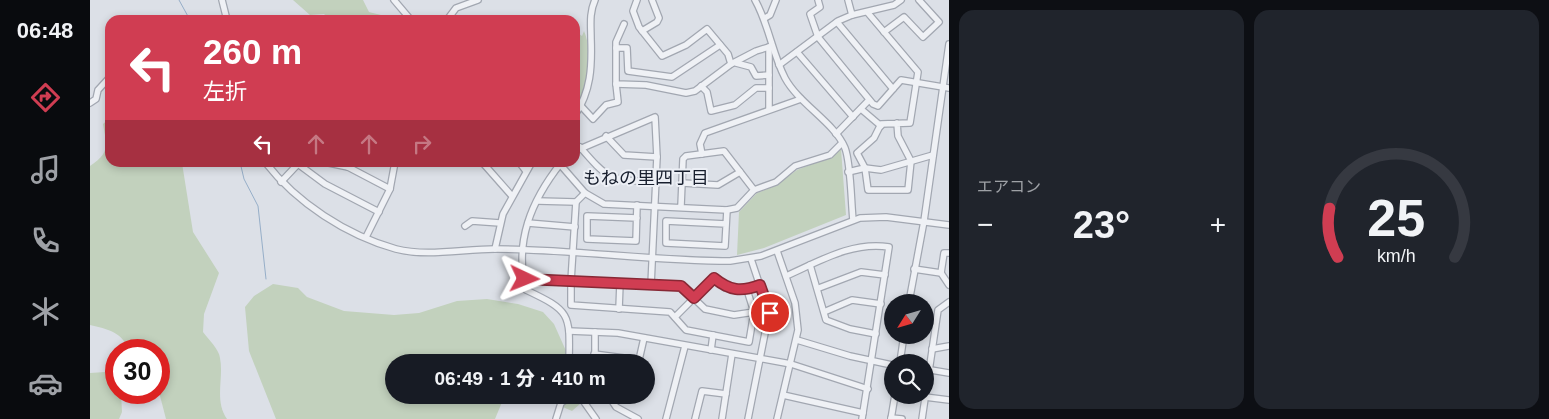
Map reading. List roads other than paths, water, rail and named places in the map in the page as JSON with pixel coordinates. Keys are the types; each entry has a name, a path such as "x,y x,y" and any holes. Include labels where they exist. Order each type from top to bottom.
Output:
{"street":[{"path":"222,0 226,15"},
{"path":"394,0 407,15"},
{"path":"451,15 456,8 478,0"},
{"path":"595,0 590,20 590,79 581,106 593,119 606,105 618,102 616,42 624,24"},
{"path":"637,0 633,11 642,31 662,56 686,45 707,29 734,64 751,67 756,76 769,75"},
{"path":"642,31 657,22 659,18 652,0"},
{"path":"755,0 764,18 771,46 786,80 801,99 836,134 845,149 853,220"},
{"path":"764,18 770,15 776,0"},
{"path":"818,0 820,7 810,14 818,37 869,100 878,106 901,80 946,87"},
{"path":"848,0 852,15"},
{"path":"779,65 837,22 852,15 868,13 894,5 901,0"},
{"path":"884,32 904,17 924,38 939,22 919,0"},
{"path":"868,13 918,72 910,122 880,126"},
{"path":"837,22 893,89"},
{"path":"616,48 627,48 628,71 672,77 720,45"},
{"path":"616,84 646,85 686,93 701,86 756,51 771,46"},
{"path":"769,110 771,46"},
{"path":"910,294 946,87 949,49"},
{"path":"797,52 853,117"},
{"path":"90,103 96,99 98,90 105,82"},
{"path":"701,86 707,92 711,111 735,105 756,88 769,88"},
{"path":"702,154 700,144 704,134 801,99"},
{"path":"836,134 869,100"},
{"path":"861,109 880,126"},
{"path":"580,148 655,117 656,182 651,284"},
{"path":"880,126 874,138 857,153 865,168 868,190 908,190 911,161 898,136 897,123"},
{"path":"606,136 624,155 656,156"},
{"path":"563,167 586,193 604,204 681,206 727,210 737,208 754,190 776,182 796,166 830,155 842,144"},
{"path":"580,151 601,172 615,180 656,182"},
{"path":"681,206 684,157 724,151 754,190"},
{"path":"848,172 865,168 881,170 933,155"},
{"path":"269,167 281,182 316,211 366,237 397,249 413,252 495,249 718,261 751,259 777,251 853,220 886,217 949,225"},
{"path":"281,182 295,167"},
{"path":"302,167 325,184 379,212"},
{"path":"352,167 390,189"},
{"path":"366,237 390,189 394,167"},
{"path":"486,167 512,196"},
{"path":"522,167 526,171"},
{"path":"495,249 500,223 512,196 529,167"},
{"path":"558,167 528,223 521,251 526,290 546,298 560,308 569,331 569,354"},
{"path":"682,183 718,184 740,172"},
{"path":"538,201 576,202 586,193"},
{"path":"576,202 571,306 670,312 686,330 749,342 754,312 747,290"},
{"path":"637,205 637,218 636,241 587,239 587,216 637,218"},
{"path":"726,224 666,221 666,243 725,246 727,210"},
{"path":"465,226 472,221 500,223"},
{"path":"528,223 575,227"},
{"path":"783,395 863,416 889,247 874,245 844,250 786,276"},
{"path":"777,251 798,312 797,340 777,419"},
{"path":"949,254 944,253 941,273 949,284"},
{"path":"748,419 770,313 751,259"},
{"path":"810,265 819,288 828,322 876,334"},
{"path":"914,269 941,273"},
{"path":"819,288 861,272 885,275"},
{"path":"675,317 714,278 725,288 747,290 760,285"},
{"path":"525,279 681,286 705,309 734,315 754,312"},
{"path":"619,308 620,283"},
{"path":"824,312 852,300 881,304"},
{"path":"931,354 938,310 949,302"},
{"path":"569,331 618,333 791,364 868,389"},
{"path":"594,354 595,332"},
{"path":"711,350 714,335"},
{"path":"640,354 644,338"},
{"path":"797,340 884,363"},
{"path":"666,419 684,346"},
{"path":"932,350 949,346"},
{"path":"722,419 732,354"},
{"path":"934,370 949,373"},
{"path":"695,419 702,391 726,394"},
{"path":"934,398 949,400"},
{"path":"556,419 561,404"},
{"path":"585,404 596,419"},
{"path":"614,404 638,419"},
{"path":"893,404 891,419 902,419"},
{"path":"922,419 924,404"}],"waterway":[{"path":"179,0 187,15"},
{"path":"241,167 244,179 258,206 266,279"}],"district":[{"name":"もねの里四丁目","path":"646,178"}]}
